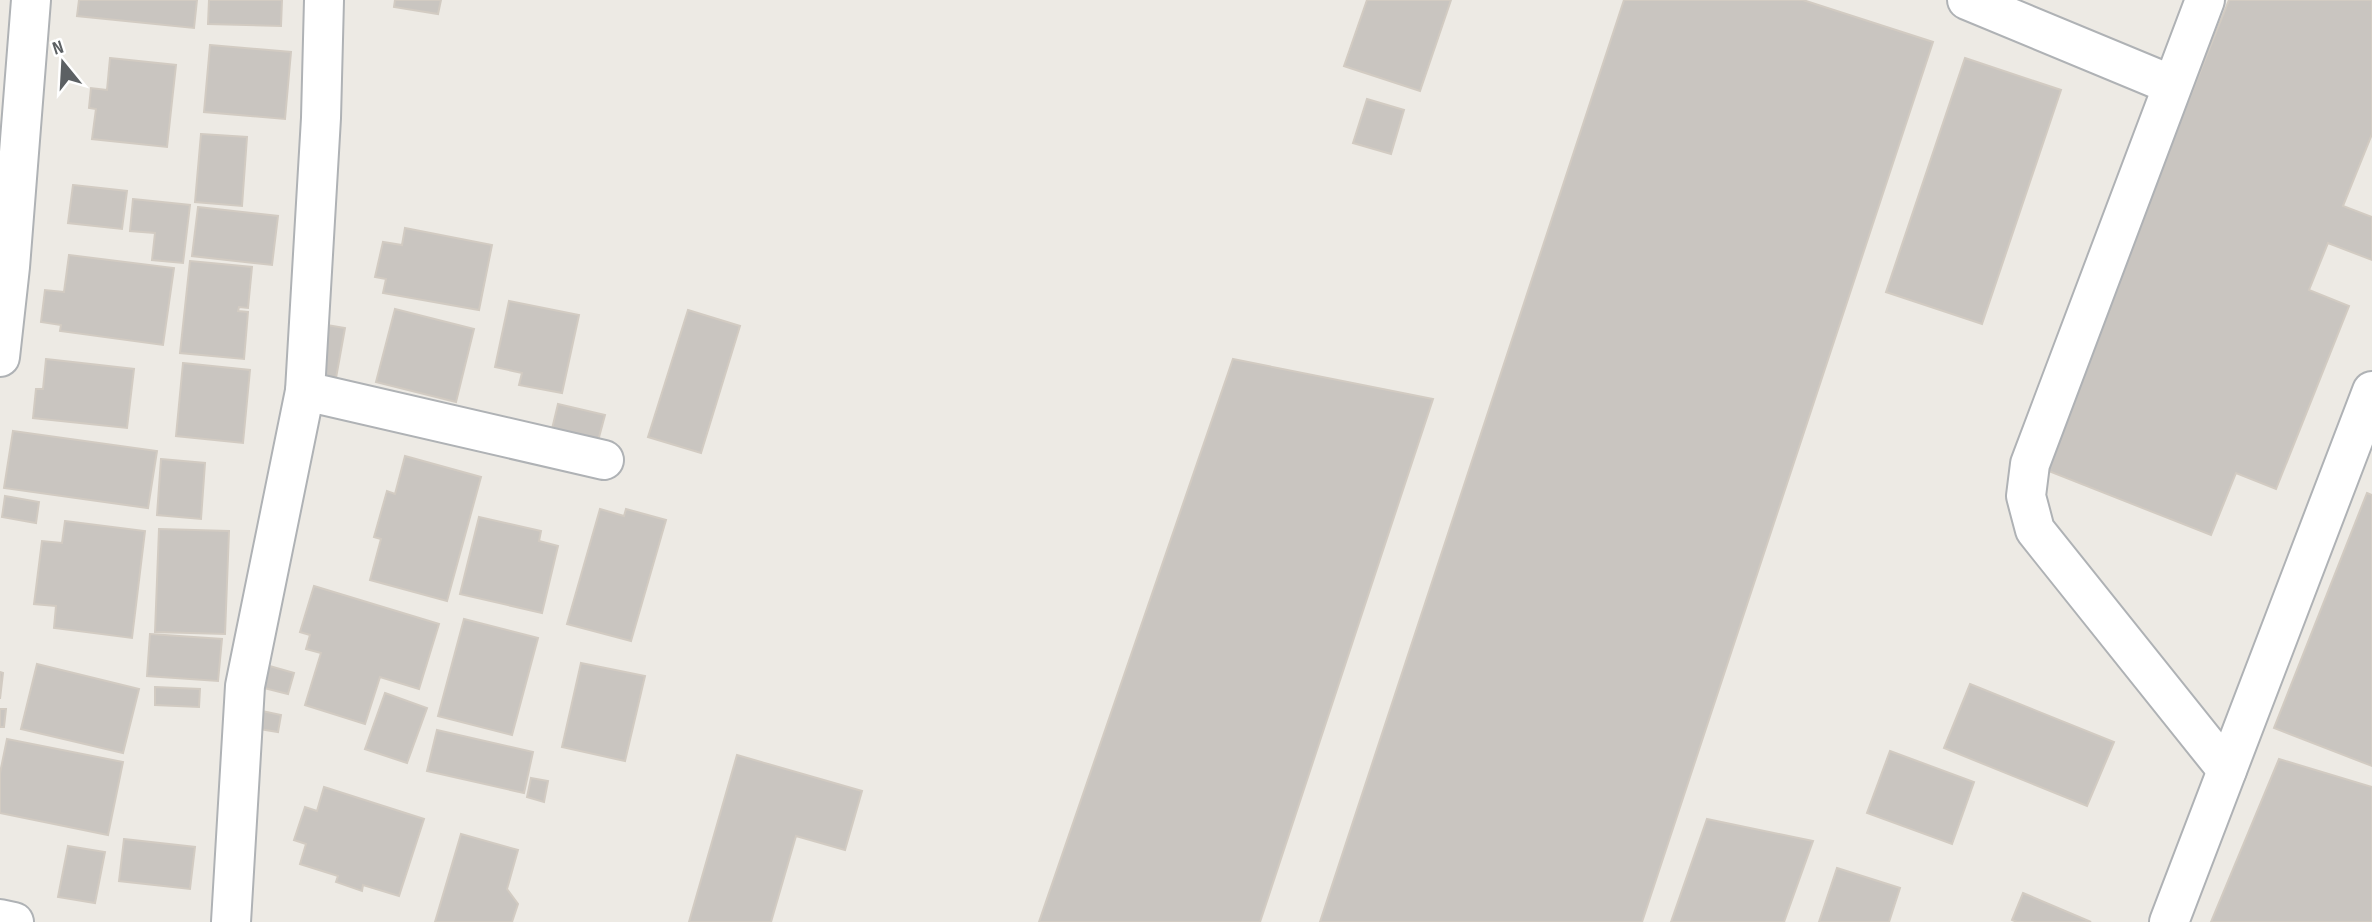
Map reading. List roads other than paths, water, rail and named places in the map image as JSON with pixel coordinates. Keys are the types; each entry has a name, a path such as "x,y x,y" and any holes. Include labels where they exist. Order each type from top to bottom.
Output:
{"street":[{"path":"0,357 10,267 30,0"},
{"path":"231,922 245,686 305,391 321,118 324,0"},
{"path":"1967,0 2172,85"},
{"path":"2204,0 2030,464 2026,496 2035,530 2227,770"},
{"path":"305,391 604,460"},
{"path":"2169,922 2372,391"},
{"path":"0,919 14,922"}]}
